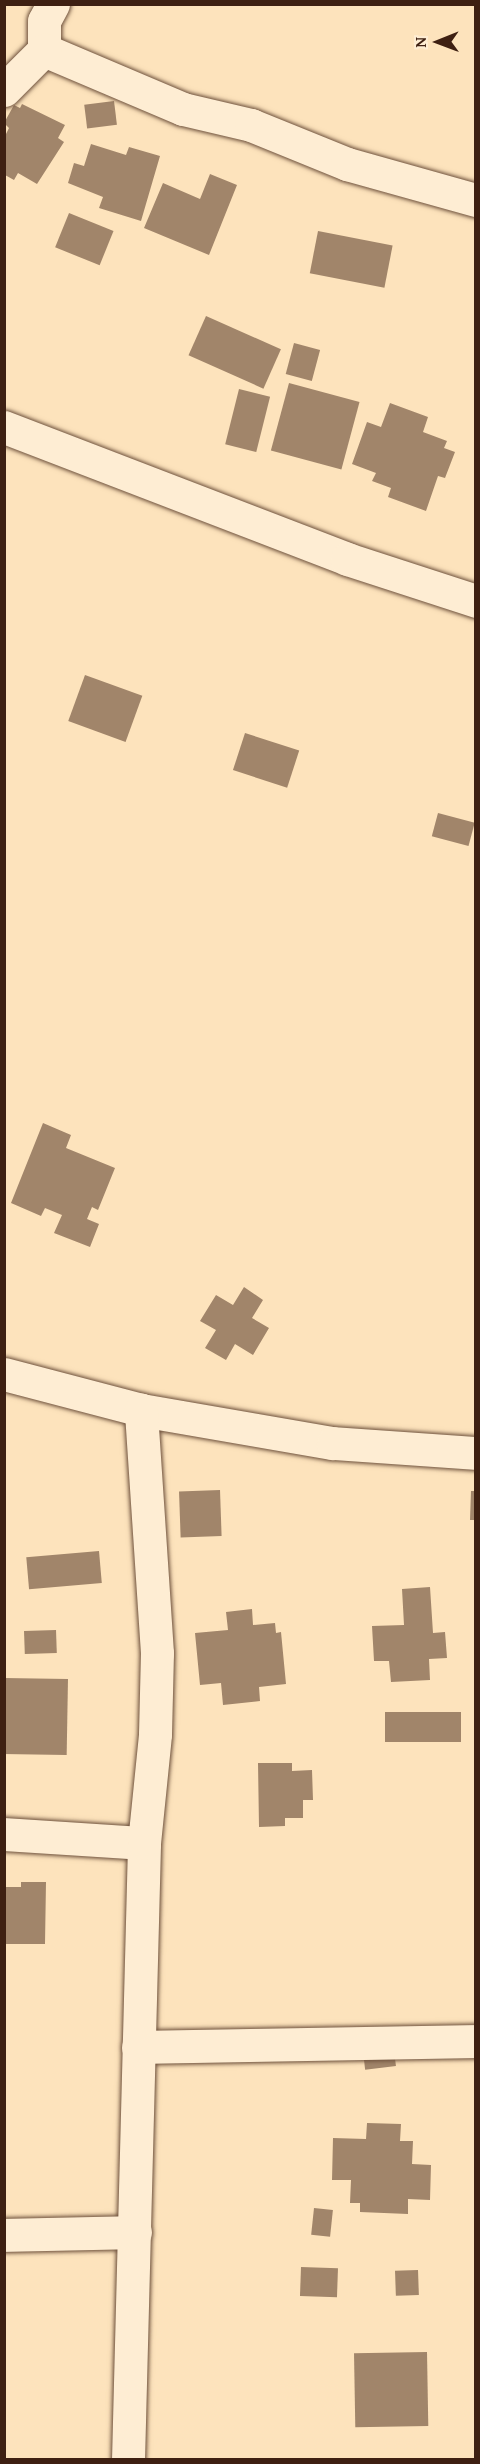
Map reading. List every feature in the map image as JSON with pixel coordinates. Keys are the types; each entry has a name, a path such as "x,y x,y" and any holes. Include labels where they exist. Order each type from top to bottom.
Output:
{"street":[{"path":"4,90 44,50 44,21 53,4"},
{"path":"44,50 183,109 251,125 347,164 476,200"},
{"path":"4,427 347,559 476,601"},
{"path":"4,1374 141,1410 333,1443 476,1453"},
{"path":"128,2460 144,1843 155,1734 157,1653 141,1410"},
{"path":"4,1834 144,1843"},
{"path":"138,2047 476,2042"},
{"path":"4,2235 135,2232"}],"building":[{"path":"114,101 117,125 87,128 84,105"},
{"path":"22,104 65,125 58,138 64,142 37,184 18,173 14,180 5,175 5,136 9,128 4,123 14,105 20,108"},
{"path":"91,144 126,155 129,147 160,156 141,221 99,208 103,197 68,183 74,163 84,166"},
{"path":"210,174 237,185 209,255 144,228 163,183 200,199"},
{"path":"69,213 114,231 100,265 55,247"},
{"path":"318,231 393,246 384,288 310,273"},
{"path":"206,316 281,349 263,389 189,355"},
{"path":"294,343 320,350 312,381 286,374"},
{"path":"289,383 360,402 341,470 271,451"},
{"path":"239,389 270,397 256,452 225,444"},
{"path":"390,403 428,417 423,432 447,441 444,448 455,452 445,478 438,476 426,511 388,497 391,488 372,481 376,473 352,464 367,422 381,427"},
{"path":"85,675 142,696 126,742 68,721"},
{"path":"245,733 299,751 287,788 233,770"},
{"path":"438,813 475,823 468,846 432,836"},
{"path":"43,1123 71,1135 66,1148 115,1168 98,1210 92,1207 87,1219 99,1224 90,1247 54,1233 62,1215 45,1208 41,1216 11,1203"},
{"path":"244,1287 263,1300 252,1318 269,1328 253,1355 235,1344 226,1360 205,1348 216,1330 200,1321 216,1295 233,1305"},
{"path":"220,1490 222,1536 181,1537 179,1491"},
{"path":"471,1491 476,1491 476,1520 470,1520"},
{"path":"99,1551 102,1583 29,1589 26,1557"},
{"path":"430,1587 433,1633 445,1632 447,1658 429,1659 430,1680 391,1682 389,1661 374,1661 372,1626 404,1625 402,1589"},
{"path":"252,1609 253,1625 275,1623 276,1633 281,1632 286,1684 259,1687 260,1701 223,1705 221,1683 200,1685 195,1633 228,1630 226,1612"},
{"path":"56,1630 57,1653 25,1654 24,1631"},
{"path":"4,1678 68,1679 67,1755 4,1754"},
{"path":"385,1712 461,1712 461,1742 385,1742"},
{"path":"258,1763 292,1763 292,1771 312,1770 313,1800 303,1800 303,1818 285,1818 285,1826 259,1827"},
{"path":"21,1882 46,1882 45,1944 4,1944 4,1887 21,1887"},
{"path":"394,2050 396,2066 365,2070 363,2054"},
{"path":"367,2123 401,2124 400,2141 413,2141 412,2164 431,2165 430,2200 408,2199 408,2214 360,2212 360,2203 350,2203 351,2180 332,2180 333,2138 366,2139"},
{"path":"314,2208 333,2210 330,2237 311,2235"},
{"path":"301,2267 338,2268 337,2297 300,2296"},
{"path":"418,2270 419,2295 396,2296 395,2271"},
{"path":"427,2352 428,2426 355,2427 354,2353"}]}
